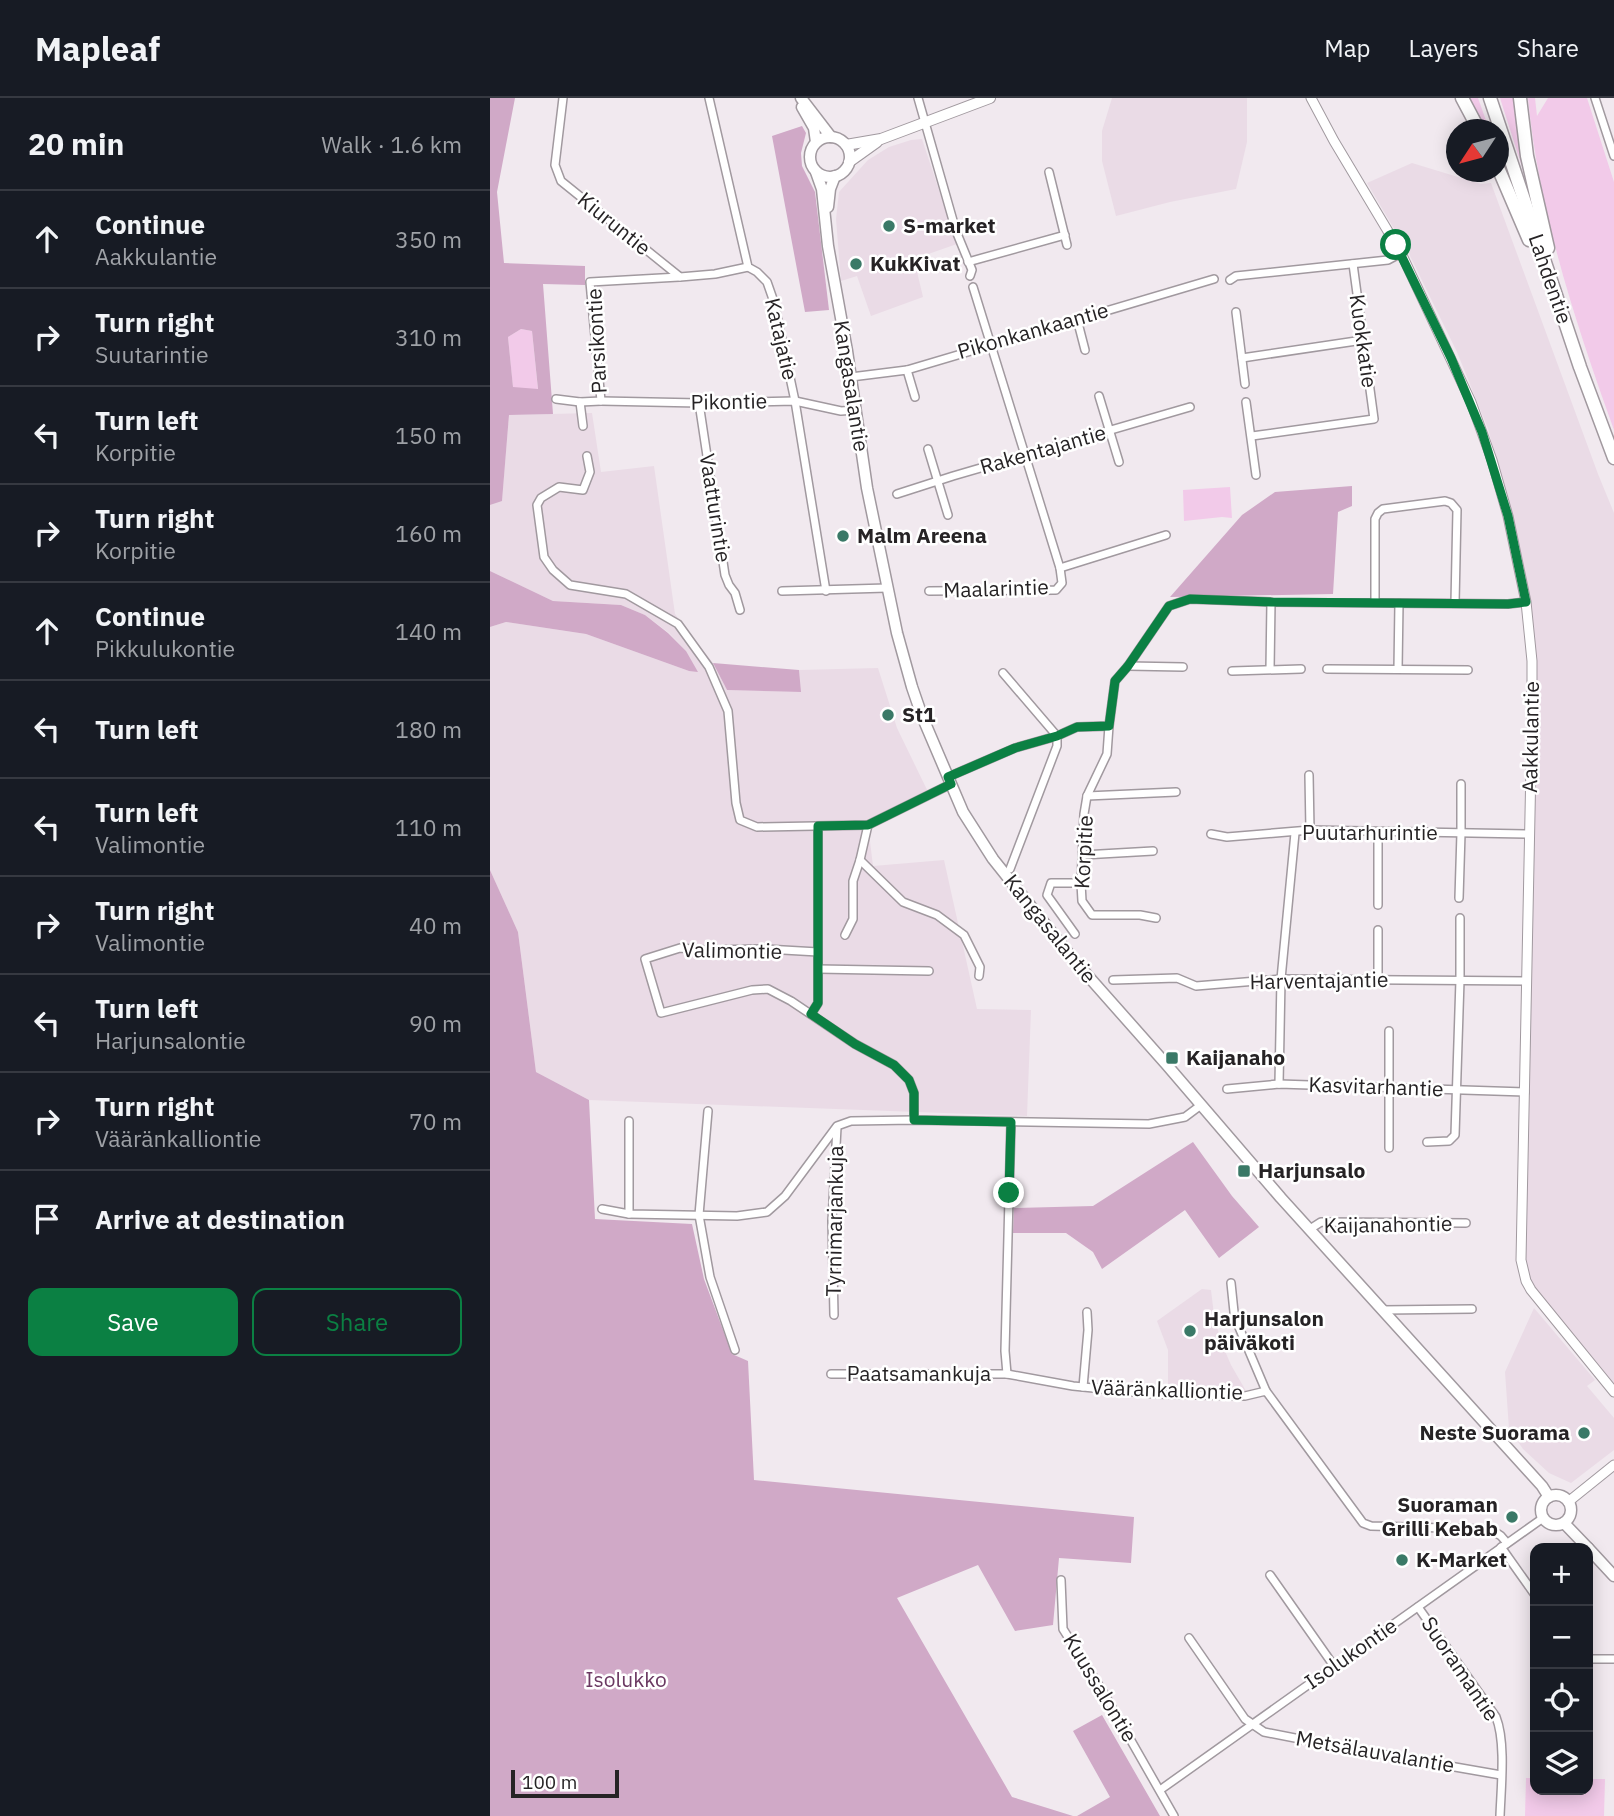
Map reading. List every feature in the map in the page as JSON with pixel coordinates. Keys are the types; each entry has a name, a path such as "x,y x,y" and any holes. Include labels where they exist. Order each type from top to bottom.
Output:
{"highway":[{"path":"1462,98 1473,119"},
{"name":"Lahdentie","path":"1490,98 1580,367 1614,458"},
{"path":"1520,98 1527,156 1542,226 1580,367"},
{"path":"1504,182 1580,367"}],"main road":[{"path":"799,98 831,137"},
{"path":"799,98 814,128 816,142"},
{"path":"846,145 881,139 990,98"},
{"path":"849,162 846,145 838,138 823,138 811,149 810,157 816,172 824,176 835,176 844,171 849,162 881,139"},
{"name":"Kangasalantie","path":"816,172 821,189 867,488 897,634 913,691 963,812 1013,885 1073,959 1258,1173 1542,1486 1549,1497"},
{"name":"Kangasalantie","path":"826,220 830,189 835,176"},
{"path":"1560,1496 1568,1502 1571,1512 1564,1523 1550,1524 1543,1518 1542,1504 1549,1497 1560,1496"},
{"path":"1564,1523 1583,1543"},
{"path":"1593,1553 1614,1576"}],"street":[{"name":"Kiuruntie","path":"563,98 555,166 561,181 680,277"},
{"name":"Katajatie","path":"709,98 748,267 767,282 775,302 795,401 826,591"},
{"path":"918,98 957,231 972,270 970,276"},
{"name":"Aakkulantie","path":"1311,98 1401,253 1451,358 1482,432 1508,516 1526,602 1532,661 1520,1251 1526,1281 1536,1298 1614,1392"},
{"path":"1595,98 1614,156"},
{"path":"1049,172 1067,245"},
{"path":"968,262 1065,235"},
{"path":"1230,280 1236,276 1388,260 1401,253"},
{"name":"Kuokkatie","path":"1252,436 1374,419 1353,264"},
{"path":"680,277 715,274 748,267"},
{"name":"Parsikontie","path":"556,399 601,401 590,282 680,277"},
{"name":"Pikonkankaantie","path":"851,377 907,370 1214,279"},
{"path":"973,287 1060,568"},
{"path":"1236,312 1245,384"},
{"path":"1077,319 1086,350"},
{"path":"1242,358 1363,340"},
{"path":"907,370 915,397"},
{"path":"1099,396 1119,462"},
{"name":"Pikontie","path":"601,401 795,401 841,411 855,410"},
{"path":"580,402 583,426"},
{"path":"1246,402 1256,475"},
{"name":"Vaatturintie","path":"699,403 725,575 735,593 740,610"},
{"name":"Rakentajantie","path":"897,494 1190,407"},
{"path":"928,449 948,515"},
{"path":"587,456 590,472 583,490 559,487 541,498 537,505 544,558 570,585 626,594 678,624 709,667 728,711 736,803 740,820 757,827 868,825 949,780 1015,748 1057,736 1077,727 1109,726"},
{"path":"1375,602 1375,519 1378,513 1383,509 1451,502 1457,510 1455,603"},
{"name":"Maalarintie","path":"929,591 1056,590 1062,583 1060,568 1166,535"},
{"path":"782,591 887,588"},
{"name":"Korpitie","path":"1156,918 1140,915 1093,915 1082,901 1084,814 1087,796 1107,754 1115,681 1169,606 1190,599 1271,602"},
{"path":"1270,669 1271,602 1526,602"},
{"path":"1398,669 1399,603"},
{"path":"1128,666 1183,667"},
{"path":"1232,671 1301,669"},
{"path":"1327,669 1468,670"},
{"path":"1003,673 1057,736 1056,750 1010,869"},
{"path":"1309,775 1310,830"},
{"path":"1459,898 1461,784"},
{"path":"1087,796 1176,792"},
{"path":"845,935 853,919 853,881 868,825"},
{"path":"811,1014 818,1003 818,826"},
{"name":"Puutarhurintie","path":"1211,834 1227,837 1310,830 1530,834"},
{"path":"1378,832 1378,905"},
{"path":"1279,1084 1281,979 1295,833"},
{"path":"1083,856 1153,851"},
{"path":"860,860 903,901 937,915 964,935 980,967 979,976"},
{"path":"1075,934 1046,895 1051,883 1081,883"},
{"path":"1427,1142 1449,1142 1455,1135 1460,918"},
{"path":"1378,930 1378,979"},
{"name":"Valimontie","path":"818,952 680,948 645,959 661,1013 752,990 768,989 791,1000 855,1044 894,1065 909,1080 914,1093 914,1120"},
{"path":"818,969 929,971"},
{"name":"Harventajantie","path":"1113,981 1177,978 1196,986 1281,979 1527,981"},
{"path":"1389,1031 1389,1148"},
{"name":"Kasvitarhantie","path":"1227,1089 1279,1084 1525,1092"},
{"path":"602,1209 629,1214 737,1216 767,1212 785,1196 837,1126 851,1121 1156,1123 1185,1117 1201,1105"},
{"path":"708,1111 699,1215 710,1277 735,1350"},
{"path":"629,1121 629,1214"},
{"path":"1007,1374 1005,1351 1011,1122"},
{"name":"Tyrnimarjankuja","path":"834,1315 832,1221 837,1126"},
{"name":"Kaijanahontie","path":"1310,1229 1321,1222 1466,1223"},
{"path":"1231,1283 1238,1325 1266,1391"},
{"path":"1383,1310 1472,1309"},
{"path":"1083,1387 1087,1312"},
{"name":"Paatsamankuja","path":"831,1374 1007,1374"},
{"name":"Vääränkalliontie","path":"1007,1374 1083,1387 1154,1394 1245,1396 1266,1391 1363,1522 1371,1526 1492,1530 1501,1536 1504,1545"},
{"path":"1568,1502 1614,1465"},
{"name":"Isolukontie","path":"1160,1790 1543,1518"},
{"path":"1504,1545 1530,1587"},
{"path":"1270,1575 1335,1666"},
{"name":"Kuussalontie","path":"1061,1580 1063,1629 1107,1697 1174,1816"},
{"name":"Suoramantie","path":"1418,1607 1496,1717 1500,1732 1500,1816"},
{"path":"1189,1638 1251,1724"},
{"path":"1593,1659 1614,1658"},
{"name":"Metsälauvalantie","path":"1251,1724 1264,1732 1501,1775"}],"shaded area":[{"path":"1112,98 1247,98 1247,142 1236,189 1116,216 1102,161 1102,131"},
{"path":"1469,98 1478,98 1485,119 1481,119"},
{"path":"1500,98 1513,98 1523,170 1509,119 1507,119"},
{"path":"1528,98 1535,98 1537,116 1548,98 1587,98 1614,182 1614,430 1560,266 1533,141"},
{"path":"922,139 957,244 914,259 923,297 871,316 857,276 841,281 836,219 839,192 868,160 889,147"},
{"path":"1412,163 1446,173 1446,182 1491,183 1614,513 1614,1392 1536,1298 1521,1260 1530,602 1517,535 1488,429 1457,352 1409,254 1367,183"},
{"path":"521,329 532,331 538,390 513,388 508,337"},
{"path":"592,413 601,472 654,466 675,614 713,663 727,690 800,692 799,670 878,668 897,728 931,798 868,825 873,866 944,860 977,1009 1031,1010 1027,1116 589,1100 536,1072 518,932 490,870 490,627 506,622 586,634 689,671 686,651 669,633 645,615 621,605 553,601 490,571 490,505 502,500 509,415"},
{"path":"1230,487 1232,518 1184,521 1183,490"},
{"name":"Harjunsalon päiväkoti","path":"1202,1289 1211,1290 1221,1342 1246,1391 1168,1391 1168,1350 1157,1321"},
{"path":"1534,1308 1595,1380 1587,1386 1614,1418 1614,1450 1571,1483 1549,1473 1523,1449 1509,1429 1505,1372"},
{"path":"1526,1778 1530,1778 1530,1795 1593,1795 1593,1779 1605,1779 1604,1816 1525,1816"}],"green space":[{"path":"490,98 515,98 497,192 504,263 585,266 585,285 543,284 553,414 509,415 502,501 490,505","holes":["521,329 532,331 538,389 513,387 508,337"]},
{"path":"802,126 806,133 801,153 802,166 815,192 829,310 805,312 772,136"},
{"path":"1352,486 1352,506 1338,512 1333,594 1170,597 1242,515 1275,492"},
{"path":"490,571 553,601 621,605 645,615 686,651 698,672 586,634 506,622 490,627"},
{"path":"713,663 799,670 801,692 727,690"},
{"name":"Isolukko","path":"490,870 518,932 536,1072 589,1100 595,1219 692,1224 704,1279 732,1354 748,1361 754,1480 1134,1517 1131,1563 1059,1558 1053,1625 1015,1631 978,1565 897,1598 1012,1797 1073,1816 490,1816"},
{"path":"1193,1142 1232,1196 1259,1227 1219,1258 1185,1210 1102,1269 1093,1252 1066,1233 1013,1233 1014,1208 1093,1206"},
{"path":"1102,1715 1160,1816 1077,1816 1110,1797 1073,1731"}],"place":[{"name":"S-market","path":"889,226"},
{"name":"KukKivat","path":"856,264"},
{"name":"Malm Areena","path":"843,536"},
{"name":"St1","path":"888,715"},
{"name":"Kaijanaho","path":"1172,1058"},
{"name":"Harjunsalo","path":"1244,1171"},
{"name":"Harjunsalon päiväkoti","path":"1190,1331"},
{"name":"Neste Suorama","path":"1584,1433"},
{"name":"Suoraman Grilli Kebab","path":"1512,1517"},
{"name":"K-Market","path":"1402,1560"}],"route":[{"path":"1009,1193 1011,1122 914,1120 914,1093 909,1080 894,1065 855,1044 811,1014 818,1003 818,826 868,825 951,784 948,777 1015,748 1057,736 1077,727 1109,726 1115,681 1169,606 1190,599 1271,602 1526,602 1508,516 1482,432 1451,358 1396,245"}]}
